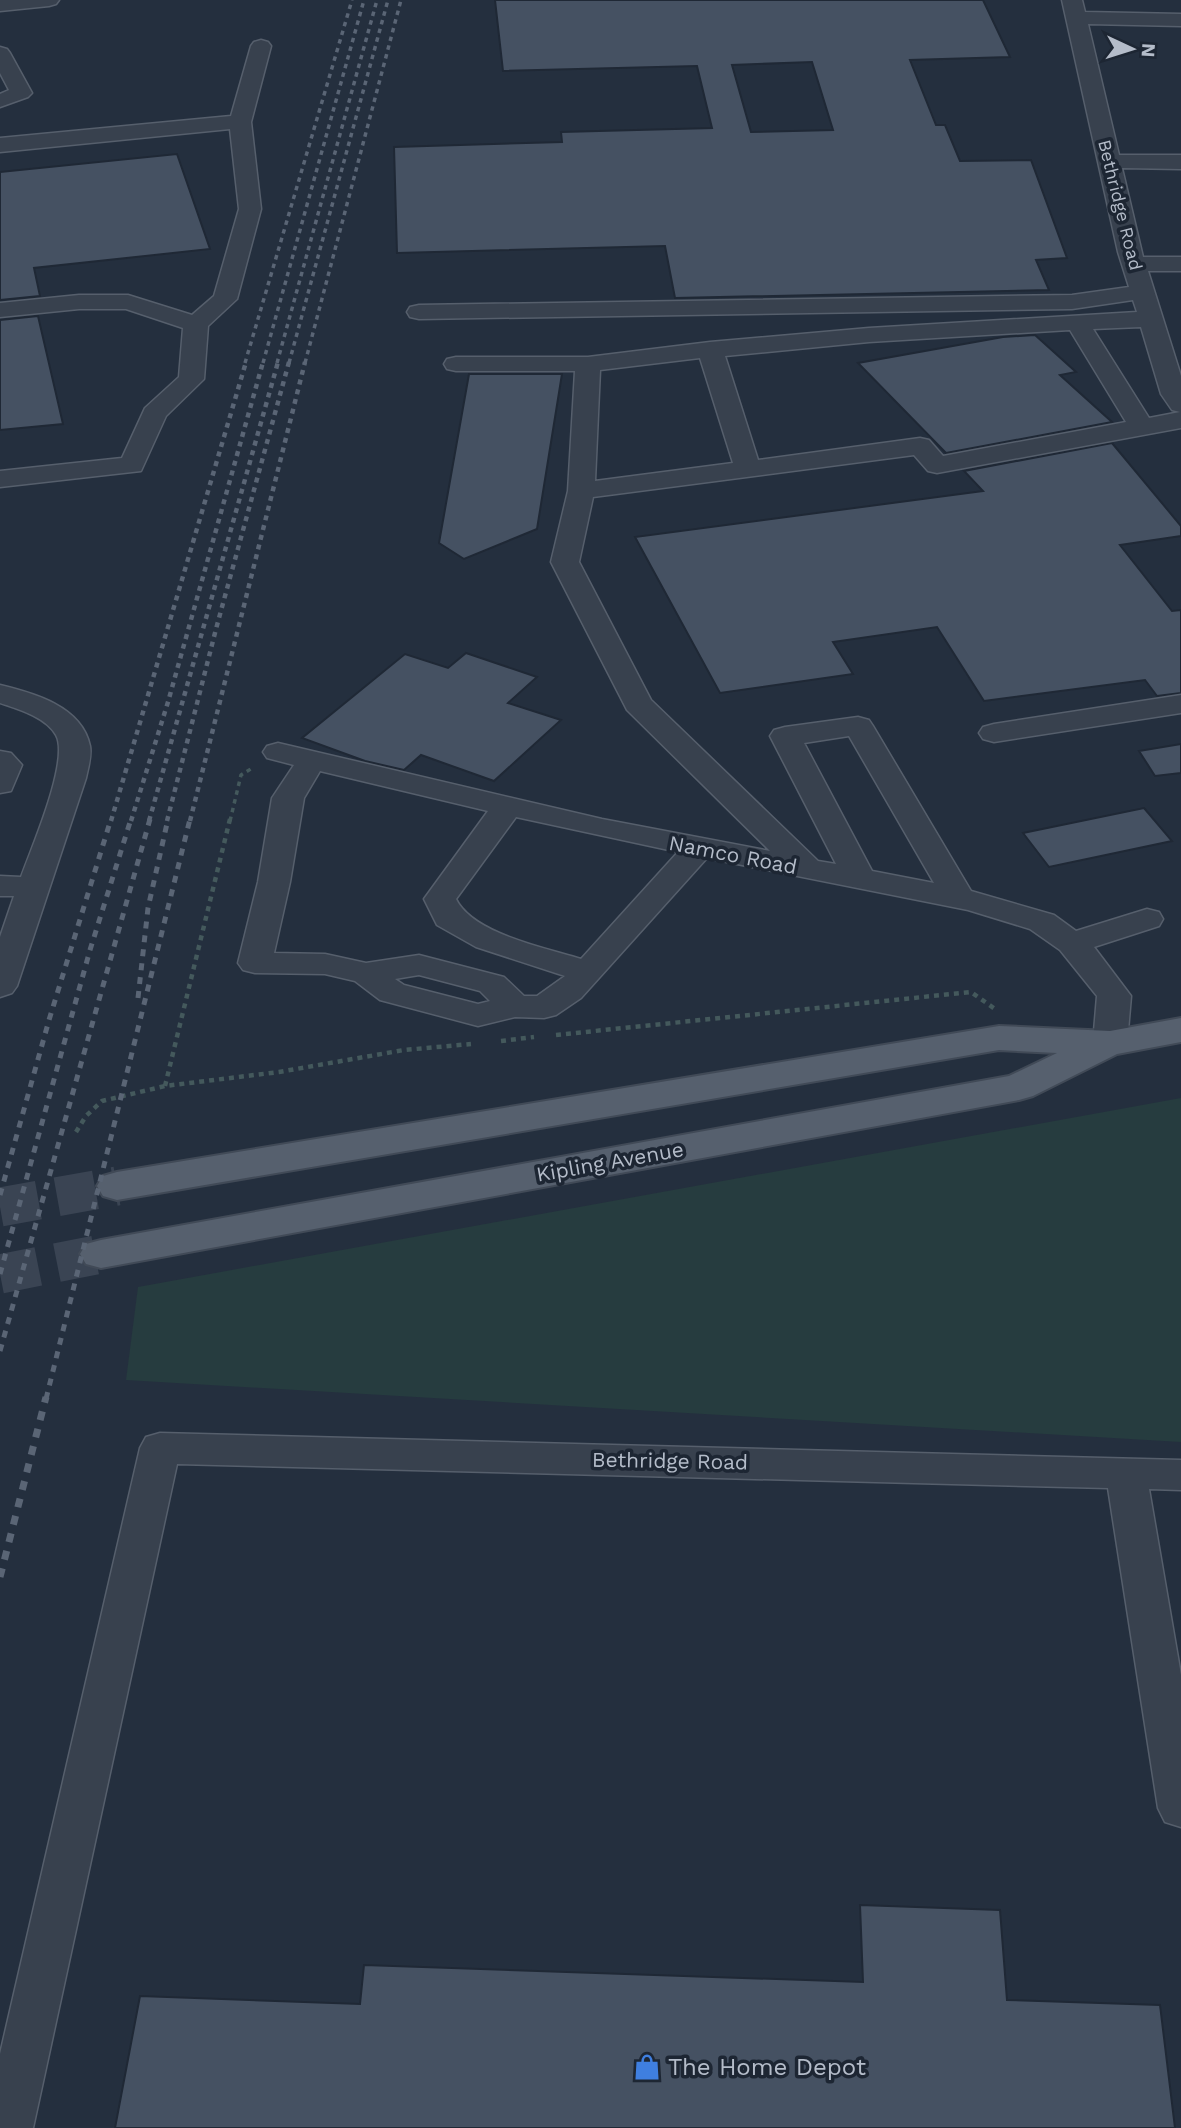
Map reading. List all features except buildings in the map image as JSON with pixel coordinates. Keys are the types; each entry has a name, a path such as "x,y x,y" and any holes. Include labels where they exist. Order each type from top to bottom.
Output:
{"main road":[{"name":"Kipling Avenue","path":"117,1186 999,1038 1110,1043 1181,1030"},
{"name":"Kipling Avenue","path":"101,1254 1018,1087 1110,1043"}],"street":[{"path":"0,5 49,0"},
{"path":"1074,9 1181,20"},
{"name":"Bethridge Road","path":"1074,9 1134,264 1152,324 1179,396"},
{"path":"0,479 132,464 154,413 191,379 196,324 225,299 250,209 240,122 261,46"},
{"path":"0,53 21,93 0,101"},
{"path":"0,145 240,122"},
{"path":"1109,161 1179,169"},
{"path":"1134,264 1181,264"},
{"path":"419,312 1072,302 1142,292"},
{"path":"0,310 79,302 128,302 196,324"},
{"path":"1077,322 1142,427"},
{"path":"456,364 588,364 710,349 894,332 1077,322 1152,324 1181,329"},
{"path":"710,349 748,469"},
{"path":"588,364 581,491 565,562 638,704 808,869"},
{"path":"581,491 920,446 937,465 1181,420"},
{"path":"0,694 27,700 64,724 75,745 71,778 33,887 6,950 0,986"},
{"path":"994,733 1181,704"},
{"path":"860,880 785,736 858,726 958,898"},
{"name":"Namco Road","path":"278,752 507,807 699,848 958,898 1042,922 1072,943 1114,996 1110,1043"},
{"path":"0,760 7,765 0,784"},
{"path":"312,760 288,798 274,882 255,963 326,964 366,973 392,992 478,1015 529,1006 569,991 699,848"},
{"path":"507,807 440,899 449,918 488,940 588,972"},
{"path":"0,886 33,887"},
{"path":"1072,943 1147,919"},
{"name":"Bethridge Road","path":"8,2128 160,1448 1181,1475"},
{"path":"1126,1473 1181,1808"}],"path":[{"path":"165,1086 241,775 278,752"},
{"path":"498,1041 971,992 1001,1014"},
{"path":"76,1132 86,1116 102,1101 165,1086 279,1072 404,1050 475,1043"}],"green space":[{"path":"1181,1098 1181,1442 126,1380 138,1287"}],"tunnel":[{"path":"0,1207 117,1186"},
{"path":"0,1274 101,1254"}],"railway":[{"path":"245,363 352,0"},
{"path":"263,363 364,0"},
{"path":"277,363 377,0"},
{"path":"289,363 388,0"},
{"path":"305,363 401,0"},
{"path":"111,821 246,362"},
{"path":"131,821 168,702 263,362"},
{"path":"149,821 278,362"},
{"path":"167,821 289,362"},
{"path":"190,821 305,362"},
{"path":"0,1195 49,1020 111,819"},
{"path":"0,1274 90,950 131,819"},
{"path":"0,1351 150,819"},
{"path":"138,998 148,908 168,819"},
{"path":"46,1399 190,819"},
{"path":"0,1577 46,1397"}],"place":[{"name":"The Home Depot","path":"647,2067"}]}
